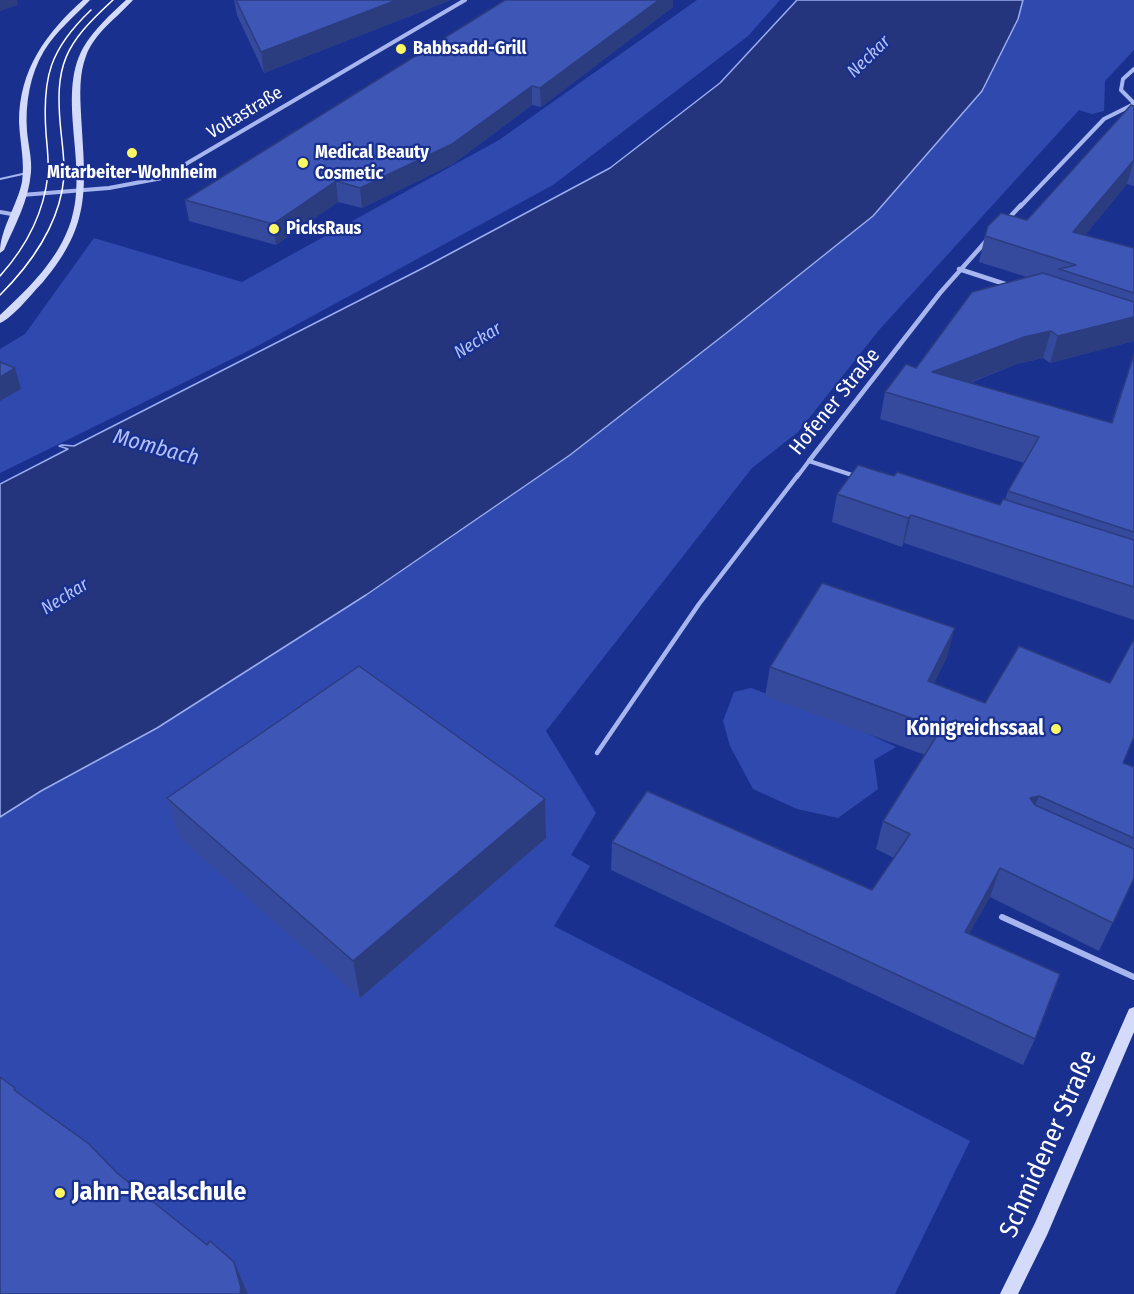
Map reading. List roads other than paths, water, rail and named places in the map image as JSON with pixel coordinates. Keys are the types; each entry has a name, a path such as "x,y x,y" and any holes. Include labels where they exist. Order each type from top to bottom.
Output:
{"main road":[{"path":"0,250 16,215 27,173 23,116 29,68 61,22 87,0"},
{"path":"0,320 62,250 76,219 82,191 77,112 80,63 100,29 130,0"},
{"name":"Schmidener Straße","path":"1009,1294 1041,1229 1134,1014"}],"street":[{"name":"Voltastraße","path":"22,195 82,191 131,185 162,178 465,0"},
{"path":"1000,227 1104,119 1134,103 1121,90 1123,79 1134,69"},
{"name":"Hofener Straße","path":"809,461 858,404 959,269 992,235"},
{"path":"959,269 1014,287"}],"lane":[{"path":"0,179 27,173"},
{"path":"0,212 16,215"},
{"path":"809,461 865,480"},
{"name":"Hofener Straße","path":"597,753 699,604 809,461"},
{"path":"1002,917 1134,977"}],"water":[{"path":"797,0 1023,0 1018,19 982,91 873,216 570,455 366,595 157,728 41,791 0,817 0,484 68,449 59,446 74,446 425,267 610,168 720,83"}],"tram line":[{"path":"0,295 39,247 58,206 64,169 59,89 66,57 83,30 113,0"},
{"path":"0,276 26,241 38,216 46,188 48,169 45,113 52,65 66,38 91,10"}],"place":[{"name":"Babbsadd-Grill","path":"401,49"},
{"name":"Mitarbeiter-Wohnheim","path":"132,153"},
{"name":"Medical Beauty Cosmetic","path":"303,163"},
{"name":"PicksRaus","path":"274,229"},
{"name":"Königreichssaal","path":"1056,729"},
{"name":"Jahn-Realschule","path":"60,1193"}],"water label":[{"name":"Neckar","path":"869,57"},
{"name":"Neckar","path":"478,341"},
{"name":"Mombach","path":"156,448"},
{"name":"Neckar","path":"65,597"}]}
